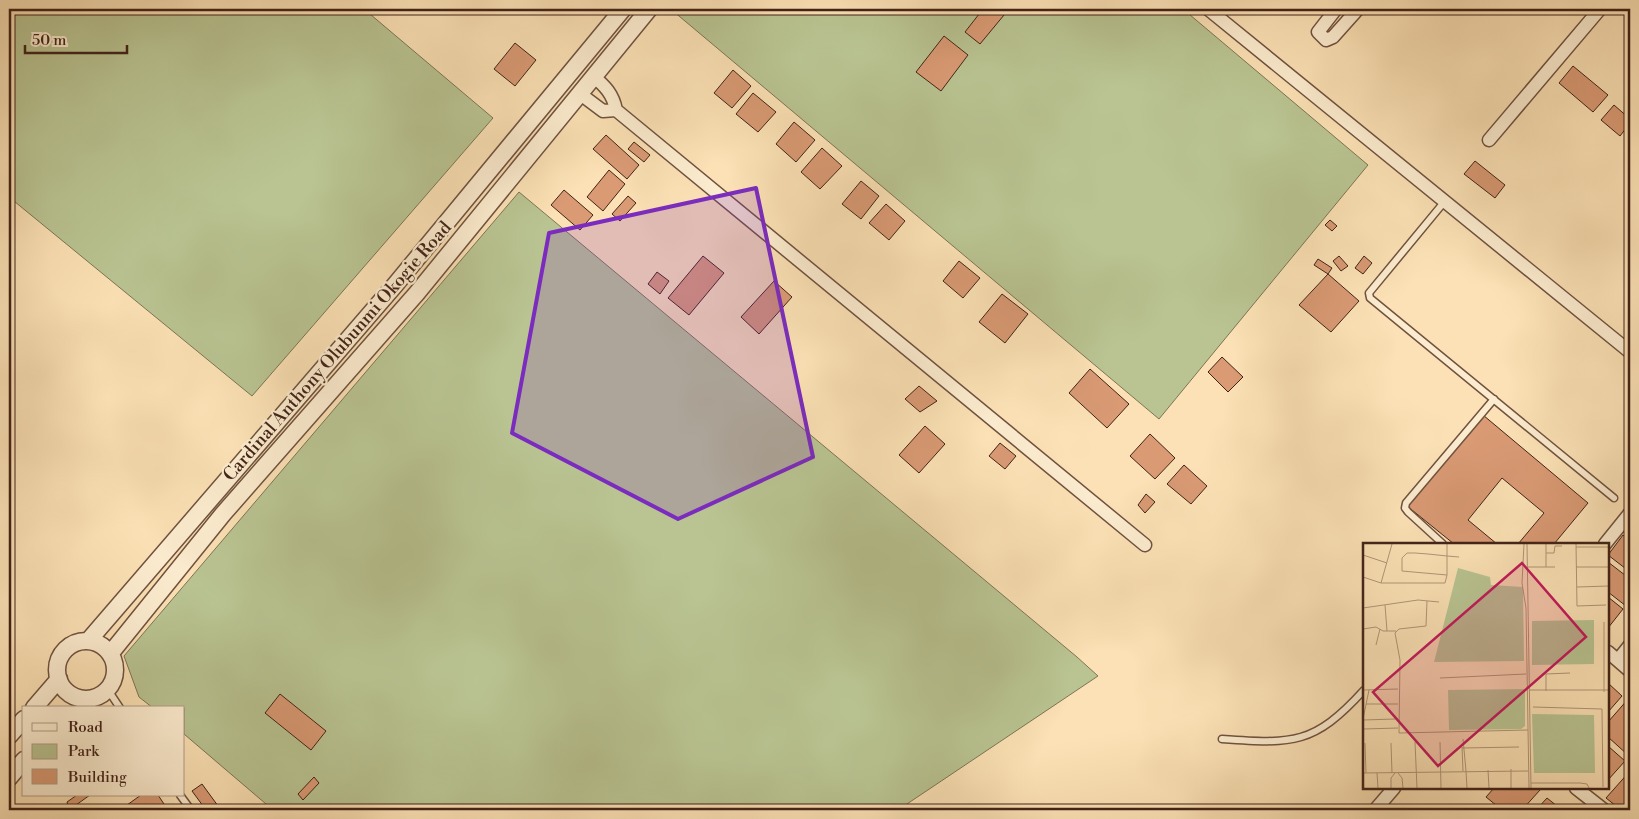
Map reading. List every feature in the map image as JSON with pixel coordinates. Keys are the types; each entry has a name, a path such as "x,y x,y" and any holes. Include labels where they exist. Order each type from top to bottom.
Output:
{"street":[{"name":"Cardinal Anthony Olubunmi Okogie Road","path":"58,679 57,668 60,656 67,647 78,641 89,640 395,285 623,9"},
{"name":"Cardinal Anthony Olubunmi Okogie Road","path":"110,654 223,514 417,293 649,9"},
{"path":"1208,9 1630,352"},
{"path":"1336,9 1318,32 1326,40 1333,37 1358,9"},
{"path":"1488,140 1600,9"},
{"path":"593,76 606,87 613,98 616,110 1145,545"},
{"path":"579,94 603,111 616,110"},
{"path":"1605,543 1630,513"},
{"path":"36,706 58,679 73,703 99,697 108,690 114,679 115,666 110,654 99,642 89,640"},
{"path":"1618,660 1630,645"},
{"path":"1609,653 1630,670"},
{"path":"9,736 22,721"},
{"path":"9,778 22,762"},
{"path":"1375,810 1393,789"},
{"path":"1577,789 1604,810"}],"lane":[{"path":"1445,201 1369,293 1370,298 1614,498"},
{"path":"1442,543 1408,512 1405,508 1406,503 1494,399"},
{"path":"108,690 119,706"},
{"path":"1222,739 1271,742 1306,738 1325,727 1363,691"},
{"path":"181,796 191,810"}],"highlighted area":[{"path":"756,188 813,457 678,519 512,433 549,233"}],"green space":[{"path":"9,9 364,9 493,118 252,396 9,197"},
{"path":"674,9 1183,9 1368,165 1159,419 673,11"},
{"path":"519,192 1098,676 898,810 273,810 185,735 185,706 150,706 139,697 124,656"}],"building":[{"path":"983,9 1009,9 980,44 965,32"},
{"path":"944,36 968,55 941,91 916,72"},
{"path":"515,43 536,60 515,86 494,69"},
{"path":"1573,66 1608,95 1593,112 1559,83"},
{"path":"733,70 751,86 732,108 714,93"},
{"path":"753,93 776,112 758,132 736,114"},
{"path":"1614,105 1630,119 1630,123 1620,136 1601,120"},
{"path":"794,122 815,140 796,162 776,144"},
{"path":"606,135 639,165 627,179 593,149"},
{"path":"634,142 650,155 644,162 628,149"},
{"path":"822,148 842,166 820,189 801,172"},
{"path":"1475,161 1505,185 1495,198 1464,174"},
{"path":"609,170 625,184 603,211 587,197"},
{"path":"861,181 879,196 861,219 842,204"},
{"path":"564,190 593,215 580,230 551,205"},
{"path":"628,196 636,203 620,221 612,214"},
{"path":"886,204 905,221 889,240 869,223"},
{"path":"1330,220 1337,226 1332,231 1325,225"},
{"path":"703,256 724,273 689,315 668,298"},
{"path":"1339,256 1348,266 1341,271 1333,261"},
{"path":"1364,256 1372,263 1363,274 1355,268"},
{"path":"1318,259 1332,268 1328,274 1314,265"},
{"path":"959,261 980,278 963,298 943,281"},
{"path":"657,272 669,281 660,294 648,284"},
{"path":"1328,274 1359,301 1331,332 1299,305"},
{"path":"774,281 792,297 759,334 741,317"},
{"path":"1002,294 1028,314 1005,343 979,322"},
{"path":"1222,357 1243,377 1228,392 1208,372"},
{"path":"1090,369 1129,404 1107,428 1069,393"},
{"path":"919,386 937,401 920,412 905,399"},
{"path":"1483,415 1588,503 1555,543 1519,543 1544,513 1502,478 1468,520 1496,543 1453,543 1407,506"},
{"path":"925,426 945,444 919,473 899,455"},
{"path":"1150,434 1175,458 1155,479 1130,456"},
{"path":"1000,443 1016,456 1005,469 989,456"},
{"path":"1184,465 1207,486 1191,504 1167,484"},
{"path":"1146,494 1155,502 1145,513 1138,505"},
{"path":"1623,535 1630,541 1630,572 1609,556"},
{"path":"1609,563 1630,579 1630,600 1626,606 1609,593"},
{"path":"1609,598 1623,609 1609,627"},
{"path":"1609,684 1622,696 1609,711"},
{"path":"280,694 326,731 311,750 265,713"},
{"path":"1629,698 1630,752 1628,755 1609,738 1609,721"},
{"path":"1609,747 1625,761 1609,779"},
{"path":"1630,771 1630,807 1628,810 1621,810 1606,798"},
{"path":"314,777 319,783 303,800 298,794"},
{"path":"202,784 221,810 206,810 192,791"},
{"path":"1493,789 1540,790 1522,810 1502,810 1486,797"},
{"path":"76,796 89,796 69,810 67,802"},
{"path":"140,796 159,796 168,810 120,810"},
{"path":"1547,798 1562,810 1536,810"},
{"path":"895,804 901,810 888,810"}]}
